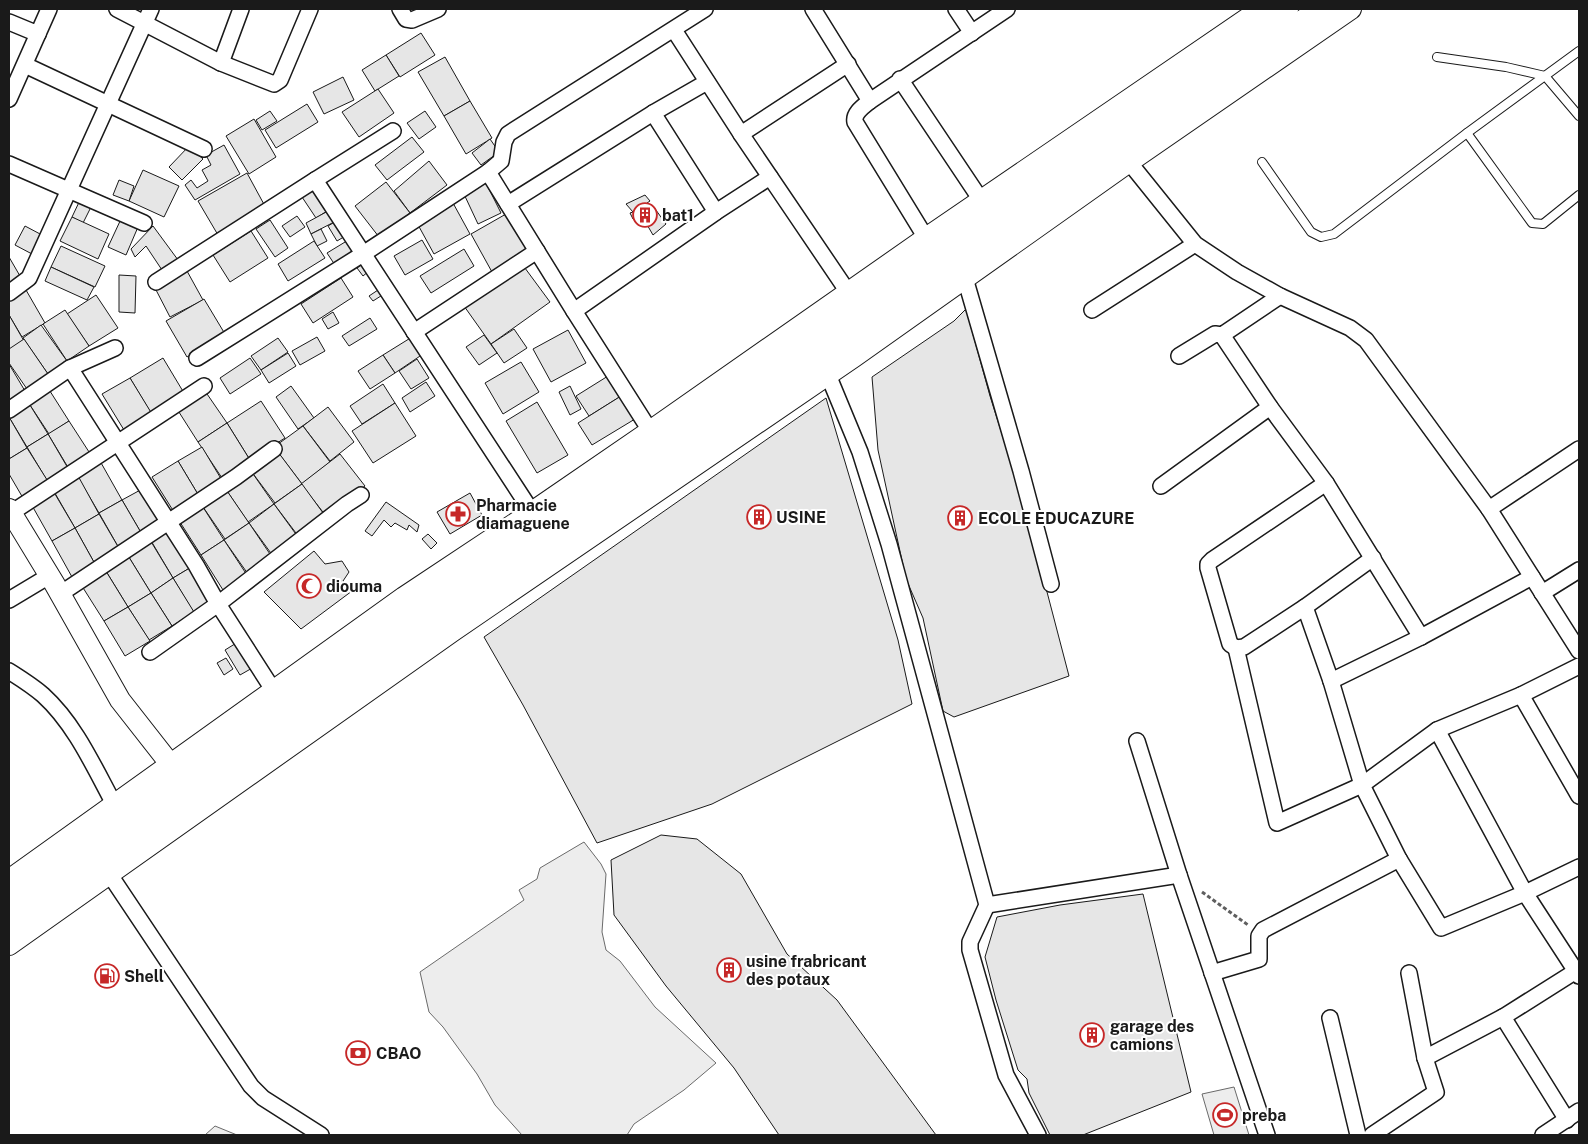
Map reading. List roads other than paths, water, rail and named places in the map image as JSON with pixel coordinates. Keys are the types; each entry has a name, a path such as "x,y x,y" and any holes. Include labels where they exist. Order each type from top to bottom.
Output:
{"highway":[{"path":"9,925 105,867 185,785 278,696 654,437 972,229 1285,9"},
{"path":"9,898 185,785 325,712 448,624 824,365 1324,9"}],"street":[{"path":"9,99 49,9"},
{"path":"117,9 148,16 221,63 274,84 280,80 310,9"},
{"path":"221,63 241,9"},
{"path":"400,9 406,18 412,20 438,9"},
{"path":"197,358 363,254 488,172 501,161 504,142 508,134 705,9"},
{"path":"813,9 870,101"},
{"path":"956,9 972,33"},
{"path":"926,238 854,118 870,101 900,79 1007,9"},
{"path":"70,368 278,696 404,597 532,512 654,437 848,292 1261,9"},
{"path":"1038,1135 1006,1074 970,950 970,942 987,905 890,544 860,452 824,365 854,357 1129,162 1350,9"},
{"path":"9,293 29,278 148,16"},
{"path":"9,22 38,34"},
{"path":"674,30 741,134 848,292"},
{"path":"741,134 848,64"},
{"path":"25,65 204,149"},
{"path":"900,79 982,200"},
{"path":"508,204 653,113 707,82"},
{"path":"653,113 716,212"},
{"path":"156,282 393,131"},
{"path":"1129,162 1195,244 1237,272 1280,296 1342,324 1366,340 1489,510 1579,651"},
{"path":"9,164 144,223"},
{"path":"488,172 654,437"},
{"path":"574,311 716,212 770,177"},
{"path":"315,180 532,512"},
{"path":"1092,310 1195,244"},
{"path":"414,332 537,251"},
{"path":"965,278 1021,471 1051,584"},
{"path":"1179,356 1214,334 1222,335 1280,296"},
{"path":"1222,335 1270,407 1326,483 1421,637"},
{"path":"9,410 70,368 115,348"},
{"path":"9,880 114,804 185,785 120,700 10,511 117,444 204,386"},
{"path":"1161,486 1270,407"},
{"path":"60,594 274,449"},
{"path":"1489,510 1579,449"},
{"path":"1326,483 1208,564 1230,644 1236,648 1244,647 1374,558"},
{"path":"150,652 218,604 361,495"},
{"path":"1542,593 1579,570"},
{"path":"9,600 49,576"},
{"path":"1331,681 1421,637 1532,577"},
{"path":"1305,607 1331,681 1362,784 1399,859 1441,928 1579,867"},
{"path":"1236,648 1277,823 1362,784 1437,730 1521,695 1579,666"},
{"path":"9,671 43,694 69,724 114,804"},
{"path":"1521,695 1579,796"},
{"path":"1425,1058 1503,1017 1578,974 1525,892 1437,730"},
{"path":"1137,741 1179,875 1267,1135"},
{"path":"1212,973 1259,959 1260,933 1263,930 1399,859"},
{"path":"9,945 105,867 252,1086 263,1098 321,1135"},
{"path":"987,905 1179,875"},
{"path":"1372,1135 1436,1092 1425,1058 1409,973"},
{"path":"1503,1017 1573,1116 1543,1135"},
{"path":"1330,1018 1358,1135"}],"lane":[{"path":"1262,162 1312,232 1321,236 1334,234 1579,51"},
{"path":"1437,57 1506,66 1545,76 1579,116"},
{"path":"1467,133 1532,223 1543,224 1579,195"}],"place":[{"name":"bat1","path":"645,215"},
{"name":"Pharmacie diamaguene","path":"458,514"},
{"name":"USINE","path":"759,517"},
{"name":"ECOLE EDUCAZURE","path":"960,518"},
{"name":"diouma","path":"309,586"},
{"name":"usine frabricant des potaux","path":"729,970"},
{"name":"Shell","path":"107,976"},
{"name":"garage des camions","path":"1092,1035"},
{"name":"CBAO","path":"358,1053"},
{"name":"preba","path":"1225,1115"}]}
